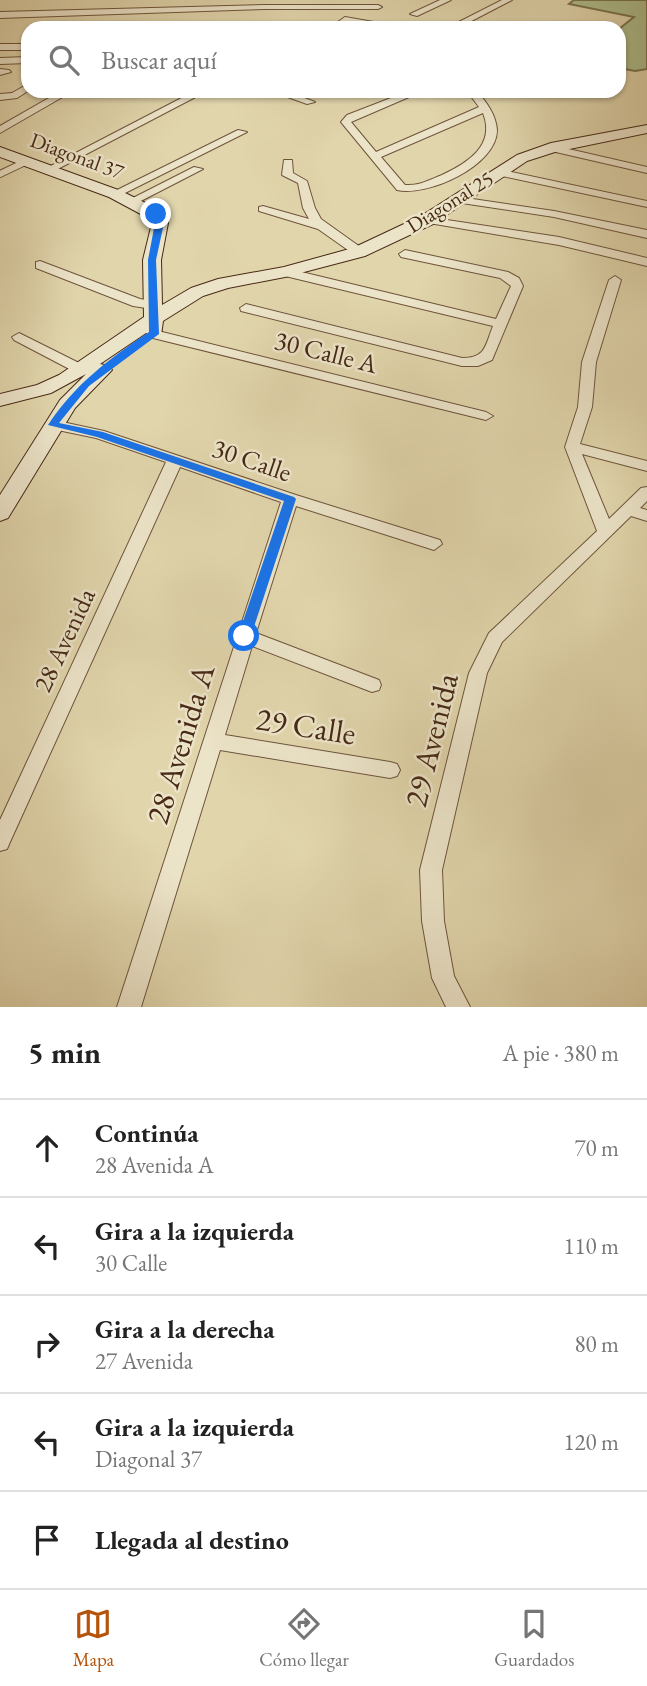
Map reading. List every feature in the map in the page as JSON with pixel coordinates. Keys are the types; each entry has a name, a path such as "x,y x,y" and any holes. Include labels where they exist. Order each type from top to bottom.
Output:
{"main road":[{"name":"Diagonal 37","path":"0,152 133,201 156,214 159,221 152,260 154,319"},
{"name":"Diagonal 25","path":"0,400 66,389 82,370 154,319 254,278"},
{"path":"0,513 53,425 66,389"}],"street":[{"path":"414,15 447,0"},
{"path":"478,0 496,5"},
{"path":"465,21 508,0"},
{"path":"0,15 265,7 378,7"},
{"path":"0,47 21,47"},
{"path":"0,61 21,60"},
{"path":"0,97 14,96 21,92"},
{"path":"0,130 56,98"},
{"path":"46,171 185,98"},
{"path":"298,98 310,102"},
{"path":"400,98 351,117 346,122 401,188 411,191 463,169 484,154 490,134 490,120 477,98"},
{"path":"373,157 484,109"},
{"name":"Diagonal 25","path":"254,278 359,252 427,220 522,158 551,148 647,129"},
{"path":"115,194 242,132"},
{"path":"551,148 647,170"},
{"path":"288,162 287,175 302,181 308,191 309,207 314,217 359,252"},
{"path":"133,201 198,169"},
{"path":"463,169 478,185"},
{"path":"497,172 647,204"},
{"path":"459,200 554,214 647,234"},
{"path":"263,209 324,227"},
{"path":"427,220 559,241 647,261"},
{"path":"246,308 467,363 487,357 517,286 512,279 405,254"},
{"name":"30 Calle A","path":"40,265 138,303 154,319 486,416"},
{"path":"285,272 500,324"},
{"path":"606,533 572,447 584,407 589,362 615,280"},
{"path":"66,389 120,356 154,319"},
{"path":"19,337 82,370"},
{"name":"30 Calle","path":"53,425 99,434 290,499 435,544"},
{"path":"572,447 647,466"},
{"name":"28 Avenida","path":"0,842 175,460"},
{"name":"29 Avenida","path":"458,1007 443,978 433,921 431,870 478,673 495,638 647,492"},
{"name":"28 Avenida A","path":"129,1007 244,636 290,499"},
{"path":"630,510 647,516"},
{"path":"244,636 372,685"},
{"name":"29 Calle","path":"212,741 390,770"}],"lane":[{"path":"0,174 24,162"}],"green space":[{"path":"574,0 647,0 647,69 626,69 626,23 634,17 569,4"}],"route":[{"path":"156,214 159,223 151,279 154,334 120,356 85,384 53,425 99,434 290,499 244,636"}]}
